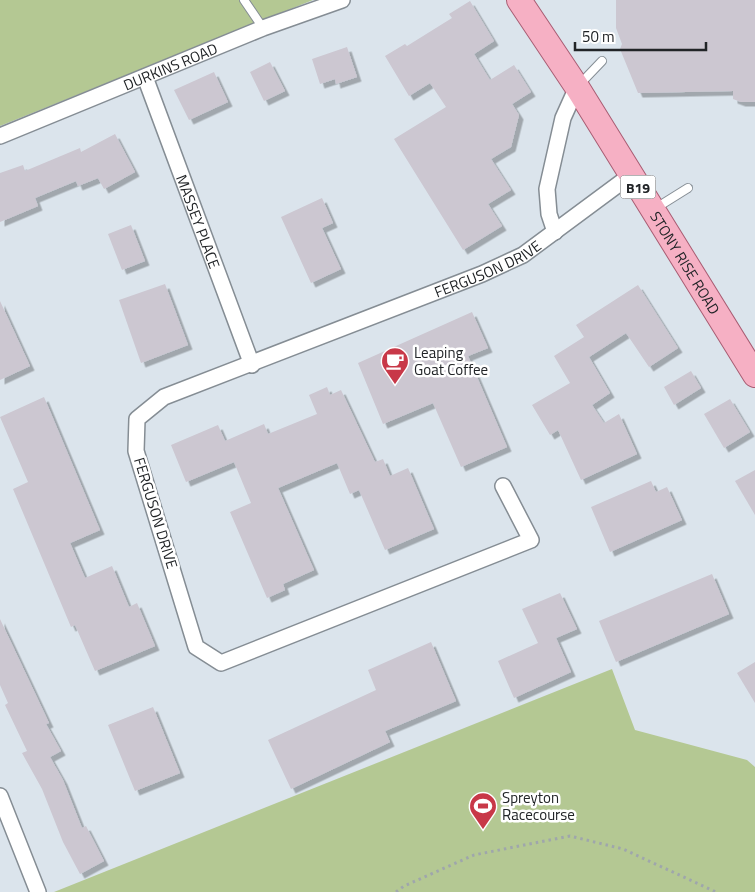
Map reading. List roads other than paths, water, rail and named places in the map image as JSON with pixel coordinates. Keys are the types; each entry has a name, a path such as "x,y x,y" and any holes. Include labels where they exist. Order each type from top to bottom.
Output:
{"main road":[{"name":"STONY RISE ROAD","path":"519,0 577,87 755,376"}],"street":[{"name":"DURKINS ROAD","path":"1,133 145,77 263,28 342,0"},
{"name":"MASSEY PLACE","path":"145,77 252,365"},
{"path":"555,232 548,214 547,190 563,118 577,87"},
{"name":"FERGUSON DRIVE","path":"503,486 530,540 222,663 196,647 136,451 137,419 164,397 252,365 523,256 631,175"},
{"path":"0,796 38,892"}],"lane":[{"path":"244,0 263,28"},
{"path":"577,87 602,61"},
{"path":"653,210 688,188"}],"place":[{"name":"Leaping Goat Coffee","path":"395,385"},
{"name":"Spreyton Racecourse","path":"483,830"}]}
